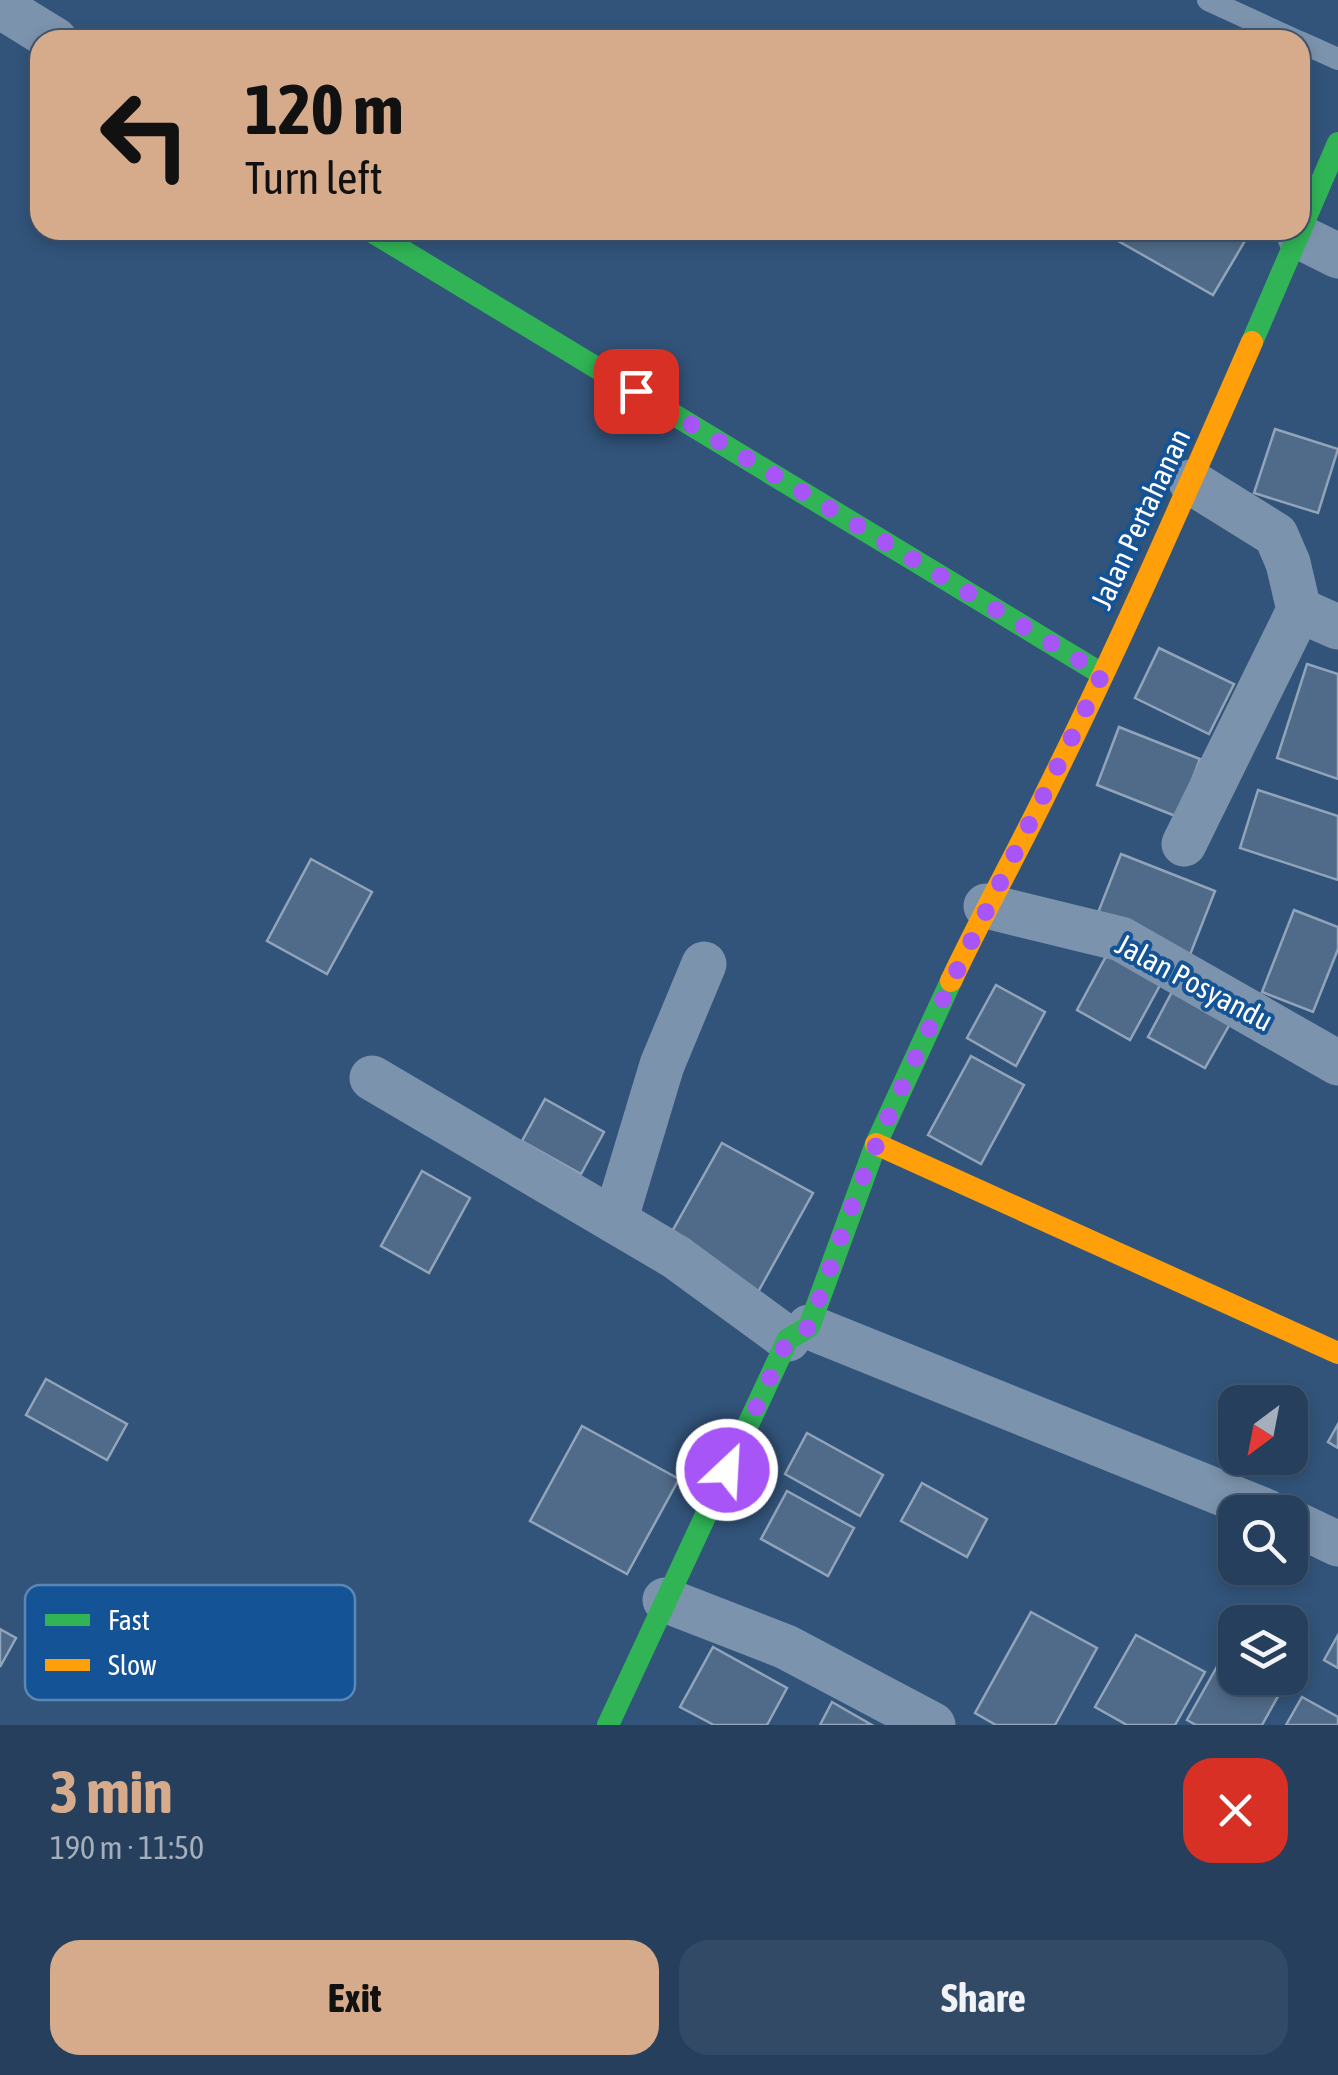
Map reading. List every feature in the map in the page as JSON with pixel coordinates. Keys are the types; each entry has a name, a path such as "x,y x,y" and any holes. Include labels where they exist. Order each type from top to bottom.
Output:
{"main road":[{"name":"Jalan Pertahanan","path":"608,1725 665,1600 798,1333 876,1144 986,906 1047,792 1192,482 1319,247 1338,144"},
{"path":"386,240 1102,674"},
{"path":"876,1144 1338,1353"}],"street":[{"path":"0,6 40,30"},
{"path":"1184,844 1319,618 1276,535 1192,482"},
{"name":"Jalan Posyandu","path":"986,906 1121,939 1338,1063"},
{"path":"615,1221 662,1066 704,964"},
{"path":"372,1078 798,1333 1223,1495"},
{"path":"1308,1530 1338,1544"},
{"path":"665,1600 786,1646 934,1725"}],"lane":[{"path":"1208,0 1274,30"},
{"path":"1310,46 1338,59"}],"building":[{"path":"1117,240 1245,240 1213,295"},
{"path":"1275,429 1338,449 1318,513 1254,493"},
{"path":"1159,648 1234,684 1209,734 1135,698"},
{"path":"1307,664 1338,674 1338,779 1277,758"},
{"path":"1119,727 1200,759 1178,817 1097,785"},
{"path":"1258,790 1338,816 1338,880 1240,848"},
{"path":"1121,854 1215,891 1188,960 1094,923"},
{"path":"311,859 372,892 327,974 267,941"},
{"path":"1294,910 1338,927 1338,949 1313,1012 1262,992"},
{"path":"1110,949 1164,978 1130,1040 1077,1010"},
{"path":"996,985 1045,1012 1016,1066 967,1038"},
{"path":"1173,990 1231,1022 1205,1068 1148,1037"},
{"path":"971,1056 1024,1085 981,1164 928,1135"},
{"path":"545,1099 604,1132 581,1174 522,1141"},
{"path":"722,1143 813,1193 753,1301 661,1251"},
{"path":"422,1171 470,1198 429,1273 381,1246"},
{"path":"46,1379 127,1424 107,1460 26,1415"},
{"path":"1338,1424 1338,1448 1328,1442"},
{"path":"582,1426 679,1479 627,1574 530,1521"},
{"path":"807,1433 883,1475 860,1516 785,1474"},
{"path":"922,1483 987,1519 967,1557 901,1521"},
{"path":"787,1491 854,1528 828,1576 761,1539"},
{"path":"1031,1612 1097,1648 1055,1725 996,1725 975,1713"},
{"path":"0,1629 16,1638 0,1667"},
{"path":"1136,1635 1205,1672 1175,1725 1127,1725 1095,1707"},
{"path":"1338,1635 1338,1668 1324,1660"},
{"path":"713,1647 787,1688 767,1725 714,1725 680,1707"},
{"path":"1218,1665 1218,1695 1279,1695 1262,1725 1196,1725 1187,1720"},
{"path":"1302,1697 1338,1717 1338,1725 1286,1725"},
{"path":"832,1702 872,1725 820,1725"}],"traffic: fast":[{"path":"1310,208 1338,143"},
{"path":"386,240 1102,674"},
{"path":"1252,342 1296,240"},
{"path":"608,1725 788,1339 809,1327 876,1144 951,981"}],"traffic: slow":[{"path":"951,981 1101,680 1252,342"},
{"path":"876,1144 1338,1353"}],"route":[{"path":"636,391 1102,674 1047,792 986,906 876,1144 809,1327 788,1339 727,1470"}]}
